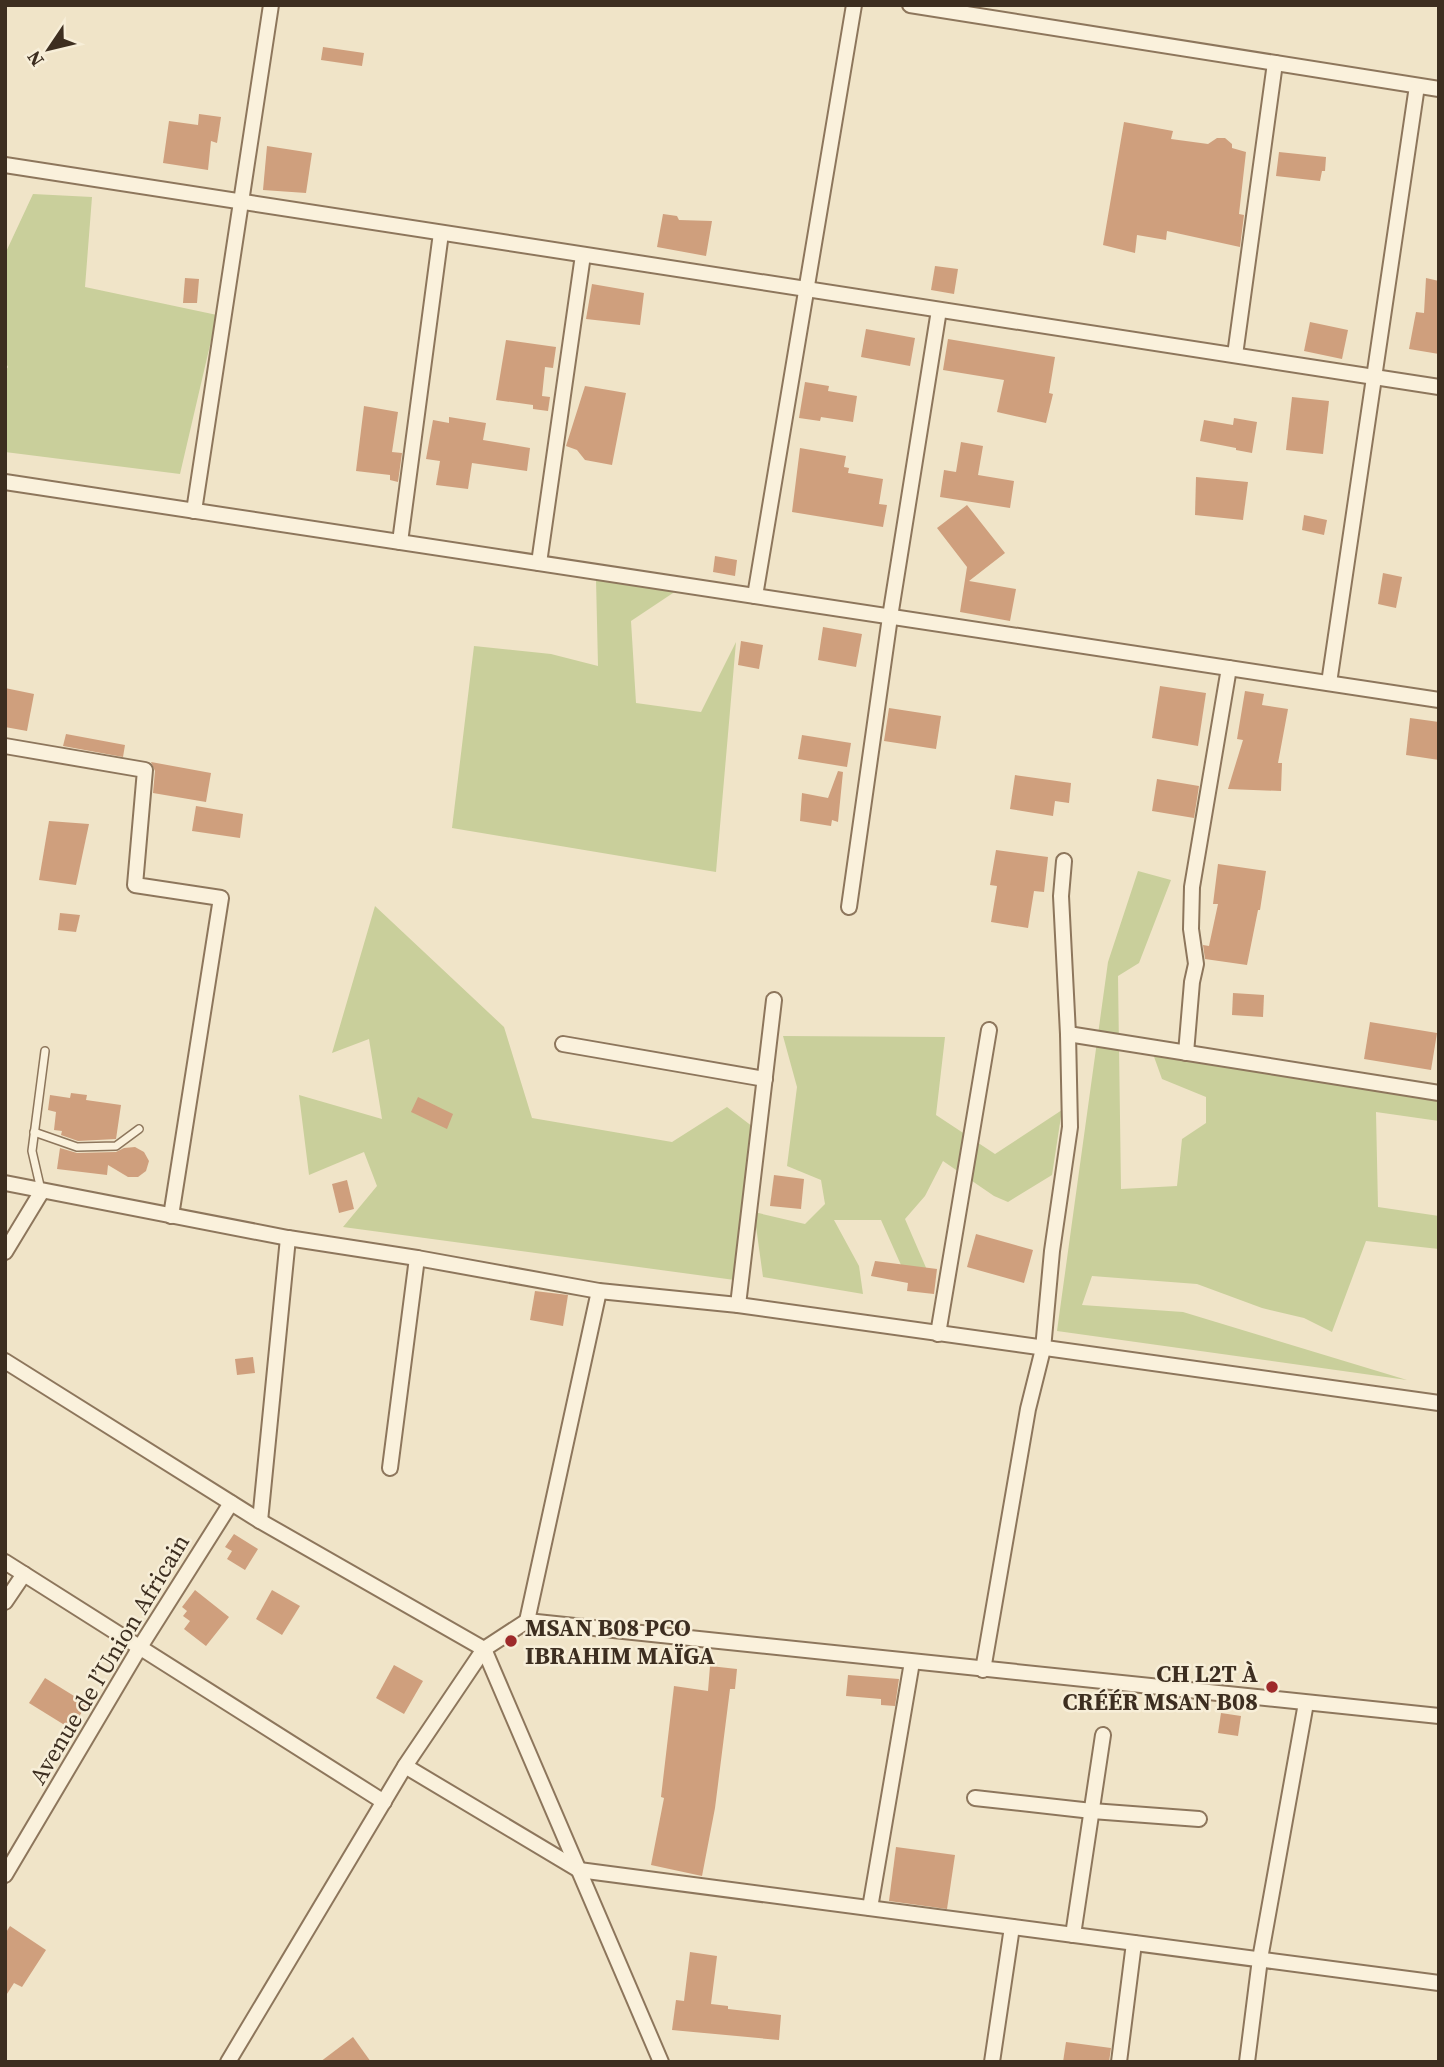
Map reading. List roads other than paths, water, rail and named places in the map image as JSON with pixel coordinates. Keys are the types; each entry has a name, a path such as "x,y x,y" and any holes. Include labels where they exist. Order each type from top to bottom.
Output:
{"street":[{"path":"194,511 271,5"},
{"path":"755,596 854,5"},
{"path":"910,5 1439,89"},
{"path":"1235,355 1275,63"},
{"path":"1329,683 1417,86"},
{"path":"5,165 1439,387"},
{"path":"400,542 442,233"},
{"path":"539,563 583,255"},
{"path":"849,907 890,617 939,310"},
{"path":"5,482 1439,700"},
{"path":"1185,1052 1196,964 1191,929 1192,887 1229,668"},
{"path":"5,746 145,770 135,885 221,898 171,1216"},
{"path":"983,1670 1028,1409 1043,1349 1052,1251 1070,1127 1061,896 1065,861"},
{"path":"738,1305 774,1000"},
{"path":"938,1334 989,1030"},
{"path":"1068,1034 1439,1093"},
{"path":"563,1044 765,1079"},
{"path":"5,1183 288,1238 599,1291 738,1305 1439,1403"},
{"path":"5,1252 41,1191"},
{"path":"260,1521 288,1238"},
{"path":"390,1468 417,1258"},
{"path":"527,1621 599,1291"},
{"path":"5,1361 260,1521 484,1649 661,2062"},
{"name":"Avenue de l’Union Africain","path":"5,1875 140,1647 231,1503"},
{"path":"5,1562 384,1802"},
{"path":"5,1602 24,1574"},
{"path":"228,2062 405,1766 484,1649 527,1621 1439,1716"},
{"path":"870,1908 912,1662"},
{"path":"1247,2062 1260,1959 1306,1703"},
{"path":"1073,1935 1103,1735"},
{"path":"405,1766 579,1870 1439,1983"},
{"path":"975,1798 1199,1819"},
{"path":"992,2062 1012,1927"},
{"path":"1119,2062 1134,1943"}],"lane":[{"path":"41,1191 32,1151 45,1051"},
{"path":"34,1132 77,1147 117,1146 139,1129"}],"place":[{"name":"MSAN B08 PCO IBRAHIM MAÏGA","path":"511,1641"},
{"name":"CH L2T À CRÉÉR MSAN B08","path":"1272,1687"}]}
